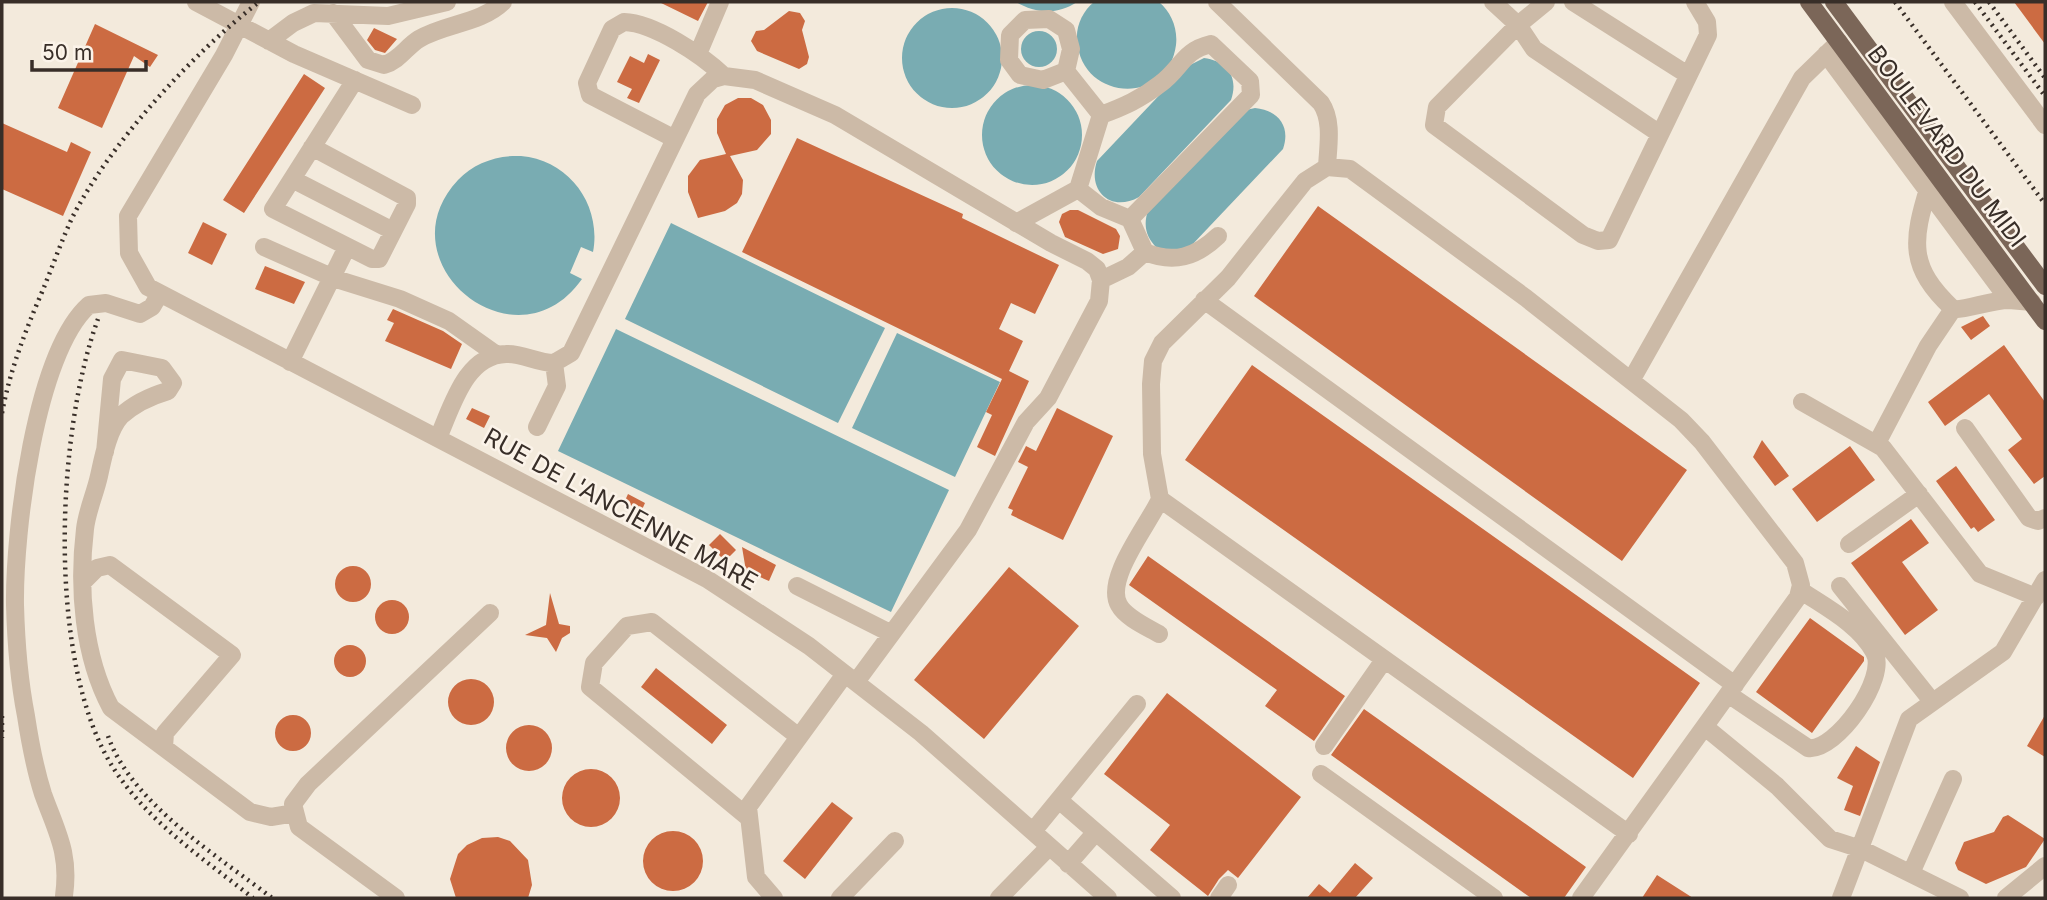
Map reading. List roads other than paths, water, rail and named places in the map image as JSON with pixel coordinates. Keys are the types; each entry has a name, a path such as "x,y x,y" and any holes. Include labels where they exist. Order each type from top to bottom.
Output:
{"main road":[{"name":"BOULEVARD DU MIDI","path":"1809,2 1833,48 1934,169 2045,321"},
{"name":"BOULEVARD DU MIDI","path":"1834,2 2045,286"}],"street":[{"path":"196,2 269,41 412,105"},
{"name":"RUE DE L'ANCIENNE MARE","path":"251,2 218,65 138,195 128,216 129,253 148,287 707,579 809,646 850,678 1034,830 1049,847 1108,898"},
{"path":"269,41 307,15 338,9 388,16 406,6 422,10 447,2"},
{"path":"338,9 368,60 384,65 401,56 422,37 482,16 503,2"},
{"path":"698,54 720,2"},
{"path":"1217,2 1321,103 1327,117 1329,138 1327,167"},
{"path":"1493,2 1518,25 1534,49 1660,134"},
{"path":"1546,2 1518,25 1437,107 1434,125 1583,235 1598,241 1609,240 1708,35 1707,22 1695,2"},
{"path":"1573,2 1688,75"},
{"path":"1954,2 2045,125"},
{"path":"675,139 596,101 587,89 587,83 612,29 624,22 643,25 698,54 724,76"},
{"path":"1101,115 1131,104 1163,82 1194,48 1212,44 1250,81 1251,95 1130,219"},
{"path":"1632,379 1802,78 1833,48 1927,192 2009,300"},
{"path":"1066,72 1101,115"},
{"path":"438,438 473,368 497,355 518,355 541,363 554,363 571,353 697,94 713,79 724,76 755,80 835,115 1016,223 1087,261 1097,270 1101,280 1099,301 1048,398 1026,422 983,505 946,563 890,633 799,737 748,807 756,877 774,898"},
{"path":"312,147 407,198 407,204 379,258 372,259 273,209 312,147 355,80"},
{"path":"1016,223 1078,189 1101,115"},
{"path":"1159,634 1121,608 1116,594 1124,563 1160,499 1152,454 1153,361 1162,342 1204,300 1228,278 1305,181 1327,167 1350,169 1632,379 1702,442 1795,563 1800,590 1853,628 1874,652 1878,669 1859,708 1830,741 1815,749 1808,748 1204,300"},
{"path":"1934,169 1915,239 1917,256 1924,272 1954,309"},
{"path":"292,179 393,231"},
{"path":"1078,189 1101,207 1130,219 1145,252 1161,259 1179,259 1204,249 1218,236"},
{"path":"264,247 332,278 400,299 449,321 497,355"},
{"path":"290,362 347,247"},
{"path":"1101,280 1128,267 1145,252"},
{"path":"64,896 66,858 35,764 25,713 16,639 15,602 21,513 33,440 48,382 71,328 89,305 106,303 140,314 152,307 159,295"},
{"path":"1954,309 1966,309 1989,301 2032,302"},
{"path":"1877,443 1928,346 1954,309"},
{"path":"105,452 112,379 122,360 162,369 173,383 168,391 146,398 119,418 105,452 85,527 84,581 88,641 98,683 111,708 250,812 271,817 295,813"},
{"path":"537,427 556,386 554,363"},
{"path":"1802,402 1877,443 1980,573 2036,597"},
{"path":"1965,428 2029,518 2045,518"},
{"path":"1849,544 1919,494"},
{"path":"1160,499 1629,834"},
{"path":"84,581 97,568 110,565 232,655 165,733 164,747"},
{"path":"1841,898 1904,729 1916,712 2003,652 2045,580"},
{"path":"797,586 890,633"},
{"path":"1840,586 1935,698"},
{"path":"1581,898 1732,690 1800,590"},
{"path":"396,898 299,827 293,804 308,785 490,614"},
{"path":"749,818 590,687 594,663 627,626 652,622 799,737"},
{"path":"1324,746 1384,660"},
{"path":"1034,830 1137,704"},
{"path":"1705,727 1777,786 1830,839 1861,849 1960,898"},
{"path":"1321,774 1494,898"},
{"path":"1911,873 1953,779"},
{"path":"1060,801 1172,898"},
{"path":"1069,864 1095,833"},
{"path":"840,898 895,841"},
{"path":"999,898 1049,847"},
{"path":"2006,898 2045,866"}],"water":[{"path":"1016,2 1077,2 1054,11 1039,11"},
{"path":"1094,2 1159,2 1163,6 1175,27 1176,45 1170,65 1158,79 1142,87 1125,89 1108,85 1093,76 1082,61 1077,34 1081,19"},
{"path":"952,8 971,12 987,23 998,39 1002,58 998,77 987,93 971,104 952,108 933,104 917,93 906,77 902,58 906,39 917,23 933,12"},
{"path":"1039,31 1052,36 1057,49 1052,62 1039,67 1026,62 1021,49 1026,36"},
{"path":"1204,58 1219,63 1229,72 1233,84 1231,100 1139,197 1129,201 1111,201 1104,196 1095,182 1097,161 1186,67"},
{"path":"1032,85 1051,89 1067,100 1078,116 1082,135 1078,154 1067,170 1051,181 1032,185 1013,181 997,170 986,154 982,135 986,116 997,100 1013,89"},
{"path":"1255,108 1270,112 1281,121 1285,133 1283,149 1190,247 1182,251 1157,248 1146,231 1148,210 1246,110"},
{"path":"521,156 538,159 567,176 587,202 594,235 593,252 581,247 570,273 582,279 555,305 524,315 493,311 466,296 446,272 436,243 439,212 458,180 486,161"},
{"path":"671,223 885,328 838,423 625,319"},
{"path":"616,329 949,490 891,612 558,451"},
{"path":"897,333 1000,382 955,477 852,428"}],"railway":[{"path":"2,413 24,337 68,227 88,189 130,130 155,101 207,47 259,2"},
{"path":"1895,2 2045,204"},
{"path":"1975,2 2045,96"},
{"path":"1989,2 2045,78"},
{"path":"98,319 84,367 73,423 67,484 65,547 68,611 77,670 92,724 114,769 128,788 178,839 253,898"},
{"path":"2,716 2,738"},
{"path":"108,736 119,760 156,806 202,846 272,898"}]}
